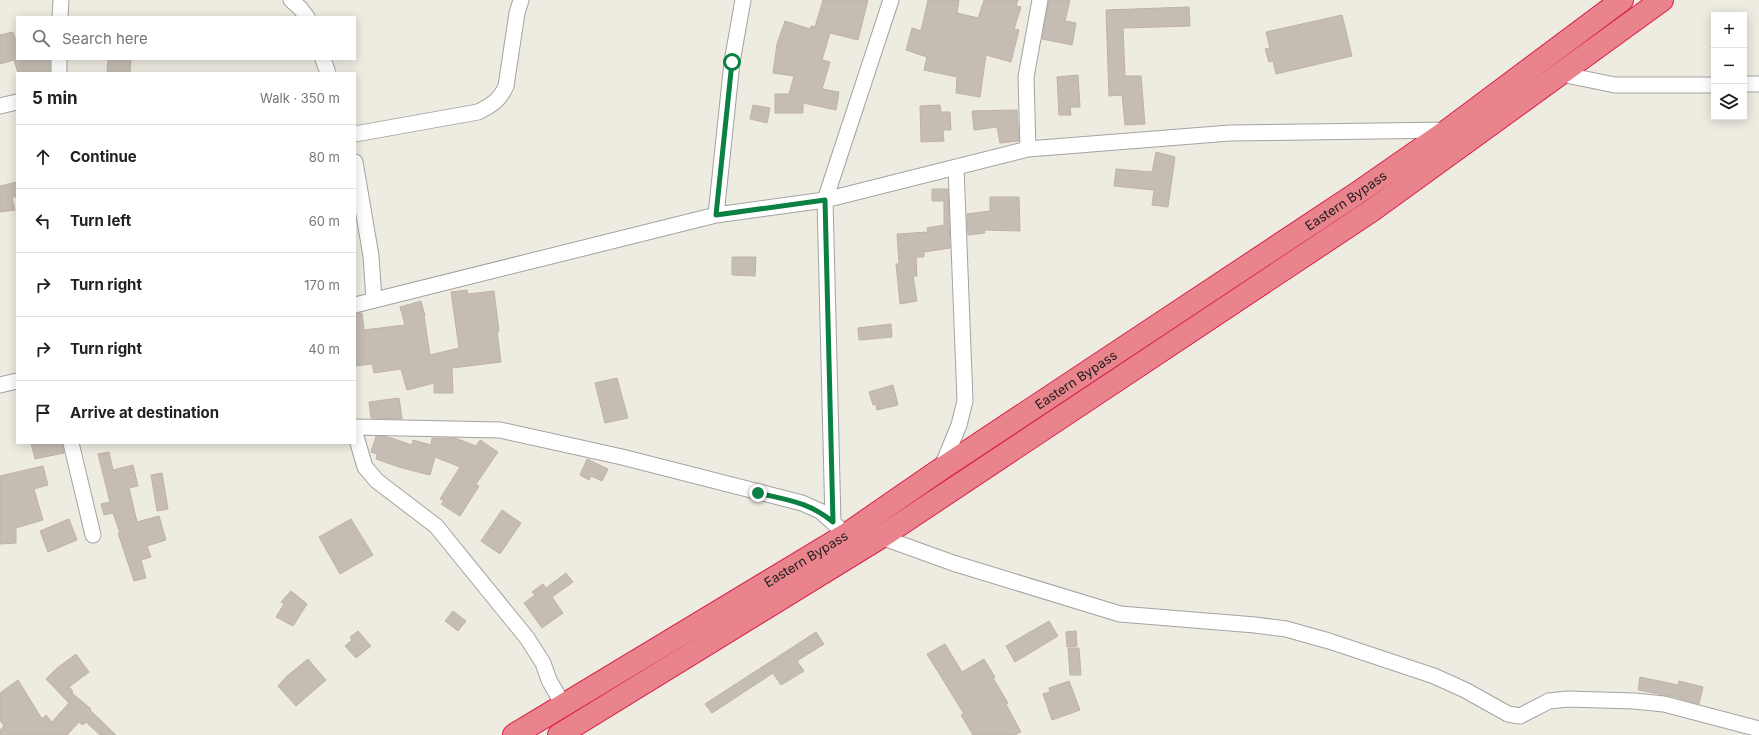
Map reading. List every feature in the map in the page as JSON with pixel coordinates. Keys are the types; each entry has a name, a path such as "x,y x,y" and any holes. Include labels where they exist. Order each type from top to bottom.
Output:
{"highway":[{"name":"Eastern Bypass","path":"514,735 564,705 840,528 941,470 1349,199 1448,130 1622,0"},
{"name":"Eastern Bypass","path":"558,735 881,537 1371,211 1562,74 1662,0"}],"street":[{"path":"60,16 61,0"},
{"path":"291,0 306,16"},
{"path":"356,134 478,112 492,105 501,97 506,86 517,13 521,0"},
{"path":"716,215 732,62 743,0"},
{"path":"840,528 825,200 891,0"},
{"path":"1028,149 1026,77 1040,0"},
{"path":"59,60 59,72"},
{"path":"323,60 328,72"},
{"path":"1562,74 1616,85 1711,85"},
{"path":"1747,84 1759,84"},
{"path":"0,106 16,102"},
{"path":"356,305 716,215 825,200 1028,149 1230,133 1448,130"},
{"path":"941,470 959,425 964,401 956,167"},
{"path":"356,168 371,256 374,300"},
{"path":"0,385 16,381"},
{"path":"356,428 500,430 622,457 802,503 820,511 840,528"},
{"path":"356,436 365,467 377,481 436,526 527,638 543,663 549,680 564,705"},
{"path":"71,444 93,535"},
{"path":"881,537 953,563 1120,614 1286,629 1329,641 1434,676 1465,690 1508,714 1520,716 1549,701 1568,699 1634,702 1664,704 1759,728"}],"building":[{"path":"823,0 868,0 858,40 830,33 822,60 830,62 822,89 839,92 836,110 803,103 803,113 775,113 775,94 789,94 794,76 773,73 777,44 785,21 810,29 811,26 815,27"},
{"path":"928,0 959,0 957,13 978,18 984,0 1018,0 1016,6 1021,7 1014,29 1019,30 1011,62 986,55 980,97 956,93 957,77 924,70 927,57 906,50 912,28 921,31"},
{"path":"1049,0 1070,0 1065,21 1076,23 1072,45 1042,39"},
{"path":"1189,7 1190,26 1123,28 1125,76 1141,76 1145,124 1125,125 1122,95 1109,96 1106,10"},
{"path":"1342,15 1352,56 1276,74 1273,61 1269,62 1265,49 1270,48 1266,32"},
{"path":"13,32 16,41 16,60 50,60 50,72 18,72 14,60 0,64 0,35"},
{"path":"108,60 131,60 130,72 107,72"},
{"path":"1078,75 1080,107 1070,107 1071,115 1059,115 1057,77"},
{"path":"753,105 770,108 767,123 750,119"},
{"path":"940,105 941,112 950,112 951,130 943,130 944,141 921,142 920,106"},
{"path":"1017,110 1019,141 1000,143 997,127 974,130 972,111"},
{"path":"1156,152 1175,157 1168,207 1152,205 1154,190 1114,186 1116,169 1152,172"},
{"path":"16,182 16,197 12,197 15,210 0,212 0,186"},
{"path":"932,189 948,189 950,248 924,252 924,257 916,257 917,276 913,276 917,301 900,304 896,264 899,264 897,234 928,232 927,228 944,225 944,201 932,201"},
{"path":"990,197 1019,197 1020,231 984,230 985,233 968,235 967,214 990,211"},
{"path":"732,257 756,257 755,276 732,275"},
{"path":"467,290 468,294 494,291 501,362 452,368 453,393 434,393 434,383 407,390 401,369 374,373 372,364 356,366 356,314 362,313 364,330 405,325 400,307 421,301 425,316 430,355 459,348 451,292"},
{"path":"891,324 892,337 859,340 858,328"},
{"path":"617,378 628,418 605,423 595,383"},
{"path":"893,385 898,405 877,410 876,404 873,405 869,392"},
{"path":"399,398 402,419 371,418 369,402"},
{"path":"376,436 388,437 412,445 413,440 431,445 432,438 455,438 476,446 480,440 498,452 476,484 479,486 460,516 441,504 444,501 440,499 460,467 435,457 430,475 402,468 376,459 377,454 371,452"},
{"path":"31,444 62,444 64,453 35,459"},
{"path":"109,452 113,470 133,465 138,486 129,488 137,522 159,516 166,540 147,546 151,557 141,560 146,578 134,581 113,513 104,515 101,504 110,502 98,454"},
{"path":"587,459 608,469 602,481 591,476 589,480 580,475"},
{"path":"43,466 48,485 34,489 43,520 16,528 16,543 0,544 0,476"},
{"path":"162,473 168,509 157,511 151,475"},
{"path":"502,510 521,523 500,554 481,541"},
{"path":"69,519 77,540 48,552 40,531"},
{"path":"351,519 373,555 340,574 319,537"},
{"path":"566,573 573,582 552,597 563,613 542,628 524,603 535,595 532,592 543,584 546,588"},
{"path":"291,591 307,604 293,626 276,617 284,604 281,602"},
{"path":"453,611 466,621 458,631 445,621"},
{"path":"1049,621 1058,636 1015,662 1006,646"},
{"path":"358,631 371,646 356,658 345,646 352,640 350,637"},
{"path":"1076,631 1077,646 1067,647 1066,632"},
{"path":"816,632 824,644 797,661 804,671 781,685 773,673 712,713 705,704"},
{"path":"945,644 962,672 984,659 995,677 993,678 1008,703 1006,704 1021,732 1015,735 973,735 961,715 964,714 927,654"},
{"path":"1068,648 1079,648 1081,675 1070,675"},
{"path":"76,654 89,672 69,687 73,691 72,693 91,709 90,710 116,735 100,735 86,722 83,725 79,722 67,735 0,735 0,730 4,726 0,720 0,693 18,680 42,719 46,715 52,722 69,703 46,679 57,668"},
{"path":"308,659 326,680 296,706 278,686 287,676"},
{"path":"1640,677 1678,685 1679,681 1703,687 1699,704 1675,697 1638,690"},
{"path":"1069,681 1080,710 1052,720 1043,694 1050,692 1049,688"}],"route":[{"path":"732,62 716,215 825,200 833,522 820,511 802,503 758,493"}]}
